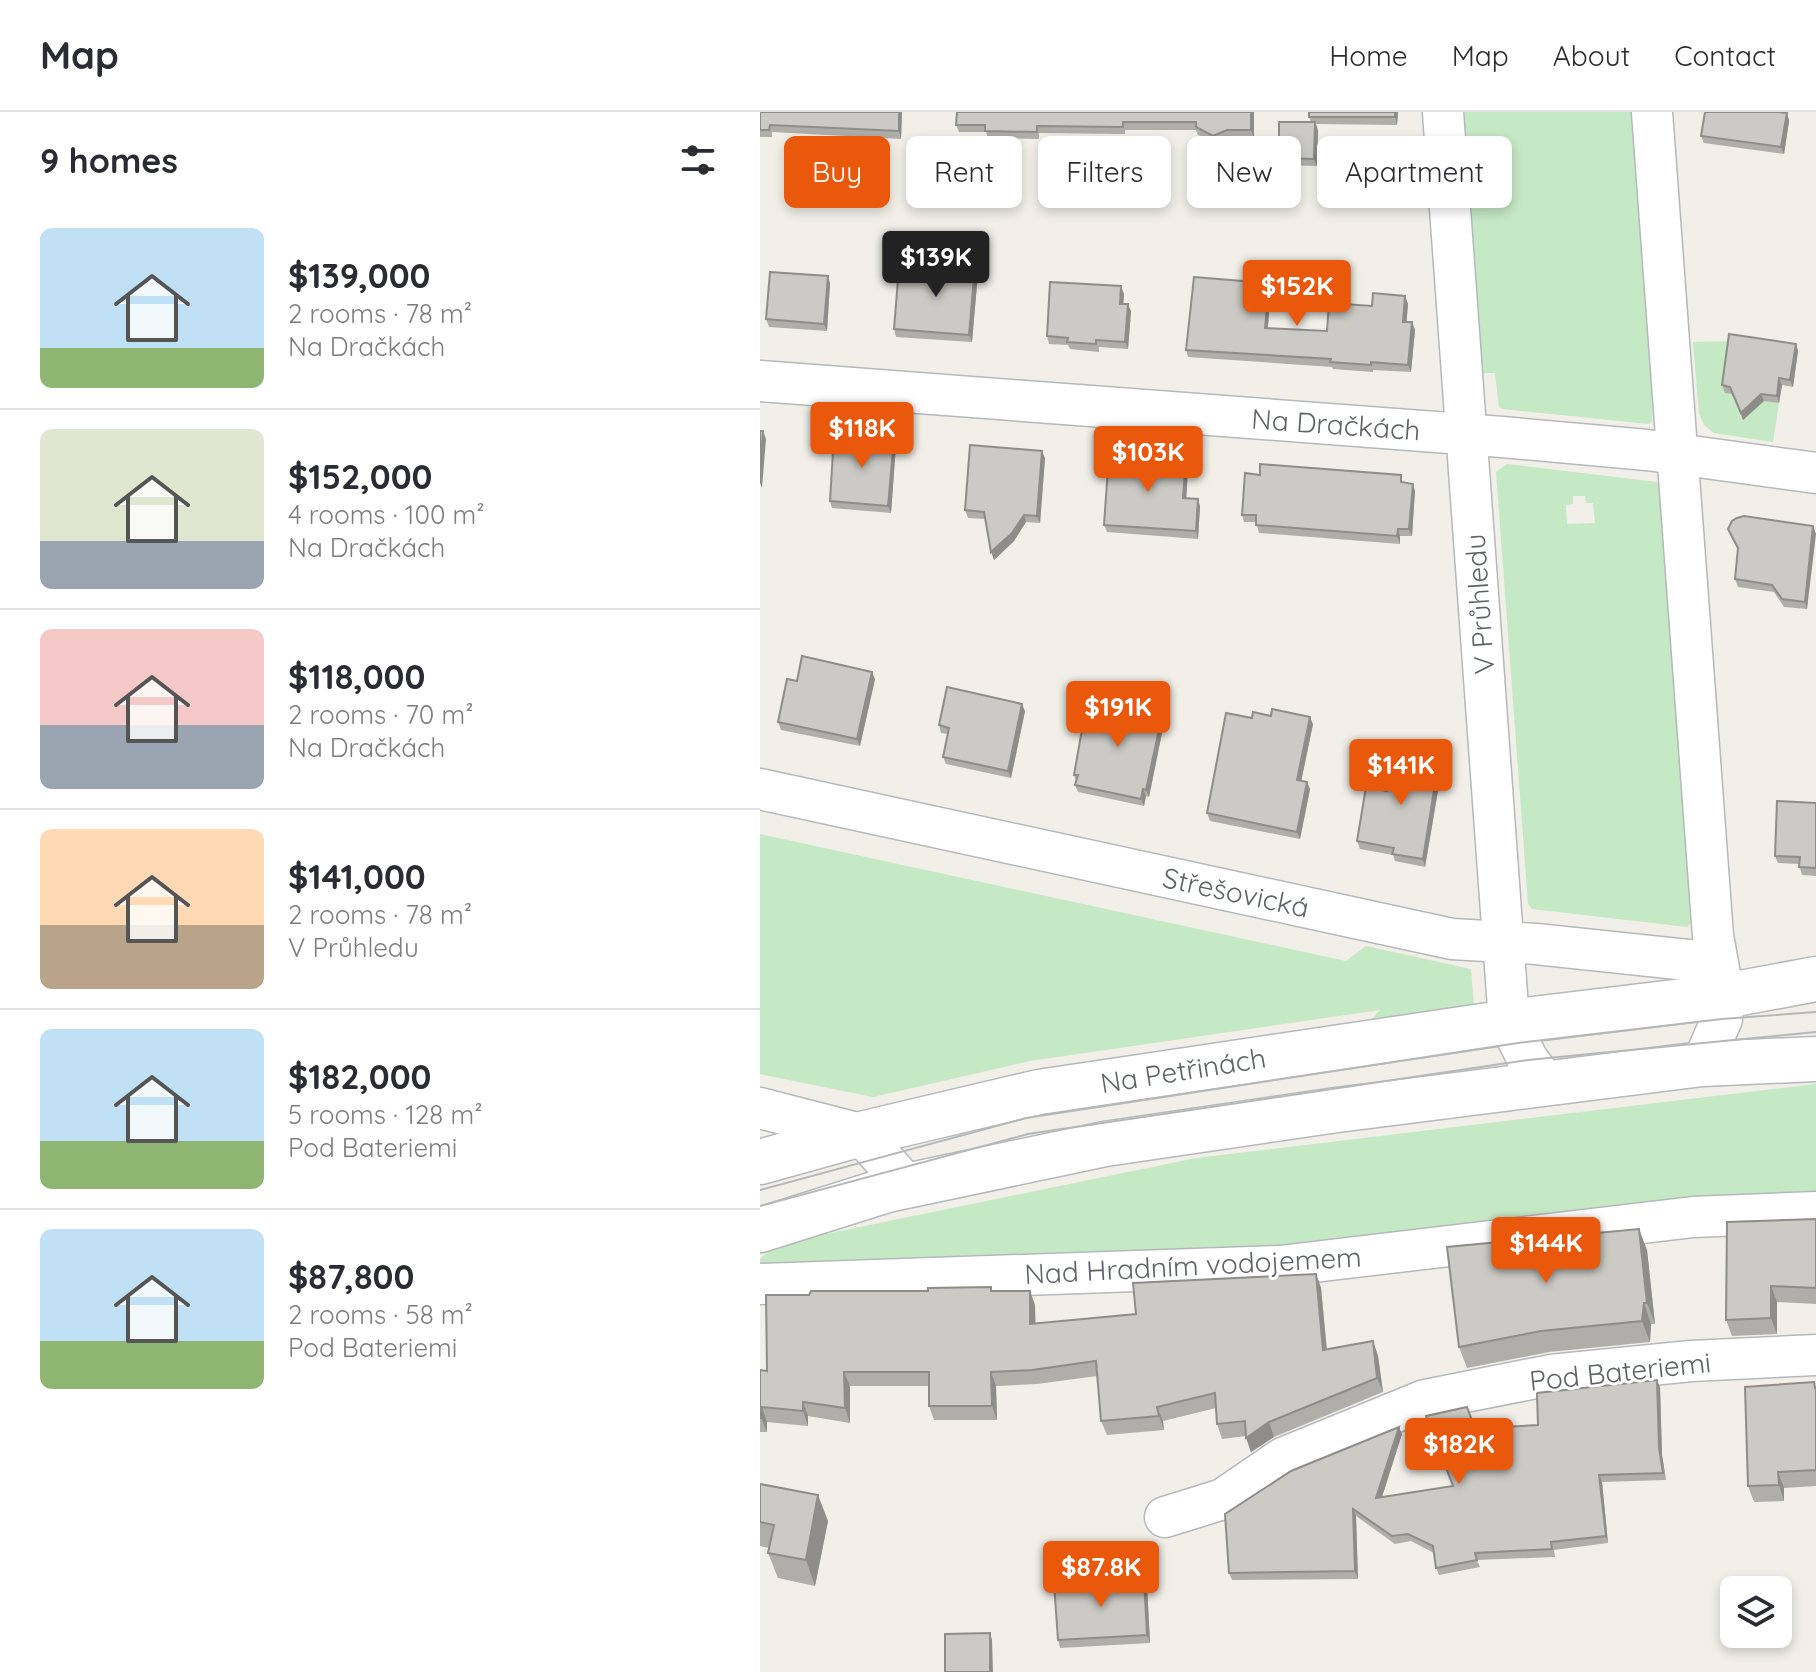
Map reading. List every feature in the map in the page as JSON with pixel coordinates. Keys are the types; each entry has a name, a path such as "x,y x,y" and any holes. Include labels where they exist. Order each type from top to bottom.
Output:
{"street":[{"name":"V Průhledu","path":"1443,112 1509,1022 1523,1051 1547,1085"},
{"path":"1652,112 1676,454 1720,979 1722,1019 1702,1064"},
{"name":"Na Dračkách","path":"760,381 1467,435 1676,454 1816,473"},
{"name":"Střešovická","path":"760,789 1452,939 1536,944 1720,979 1816,979"},
{"name":"Střešovická","path":"1509,1022 1720,979"},
{"name":"Na Petřinách","path":"760,1162 861,1134 1039,1092 1509,1022"},
{"path":"760,1230 907,1186 1105,1144 1337,1110 1702,1064 1816,1059"},
{"path":"760,1108 861,1134 907,1186"},
{"name":"Nad Hradním vodojemem","path":"760,1284 1280,1266 1693,1217 1816,1212"},
{"name":"Pod Bateriemi","path":"1165,1517 1223,1499 1283,1458 1425,1400 1551,1375 1691,1361 1816,1355"}],"green space":[{"path":"1461,112 1640,112 1664,405 1652,406 1652,421 1649,424 1499,407 1495,373 1481,373 1468,208 1512,208 1512,136 1463,136"},
{"path":"1732,341 1736,395 1779,403 1773,442 1714,433 1704,425 1699,413 1693,342"},
{"path":"1507,464 1657,482 1661,487 1694,919 1687,927 1532,909 1528,904 1496,472","holes":["1573,496 1585,496 1586,503 1593,503 1595,523 1567,524 1566,505 1573,504"]},
{"path":"760,834 1346,961 1366,946 1471,969 1474,1007 1367,1024 1380,1010 1030,1061 873,1097 760,1074"},
{"path":"1816,1084 1816,1194 1263,1248 854,1264 760,1263 760,1259 777,1244 1196,1158"}],"building":[{"path":"760,112 899,112 899,131 770,125 769,130 760,130"},
{"path":"957,112 1251,112 1251,130 1227,130 1213,136 1196,127 1196,122 1123,122 1123,127 1037,126 1037,132 985,131 985,125 956,125"},
{"path":"1309,112 1395,112 1395,117 1309,117"},
{"path":"1705,112 1787,113 1781,147 1701,136"},
{"path":"1279,122 1315,122 1314,159 1301,159 1301,136 1279,136"},
{"path":"916,261 975,266 969,335 894,329 898,279 914,281"},
{"path":"770,272 828,276 824,324 766,319"},
{"path":"1194,277 1254,282 1252,306 1267,307 1265,328 1327,331 1329,303 1372,306 1373,293 1405,296 1403,322 1412,322 1408,365 1371,362 1371,365 1330,362 1331,359 1186,350"},
{"path":"1050,282 1121,286 1120,304 1128,304 1125,342 1067,342 1068,338 1047,336"},
{"path":"1729,334 1796,344 1790,380 1779,378 1777,396 1761,394 1741,413 1730,387 1722,385"},
{"path":"760,431 763,431 760,472"},
{"path":"834,435 894,438 888,506 830,501"},
{"path":"970,445 1042,451 1037,516 1024,515 1012,533 991,552 984,512 965,510"},
{"path":"1109,453 1186,459 1183,498 1198,499 1196,531 1104,525"},
{"path":"1260,464 1401,475 1401,482 1413,484 1409,529 1398,529 1397,536 1256,525 1256,515 1242,515 1245,473 1260,475"},
{"path":"1744,516 1813,526 1805,602 1782,599 1772,585 1735,579 1738,548 1728,529 1732,521"},
{"path":"802,656 872,672 857,739 778,722 787,679 797,681"},
{"path":"947,687 1022,704 1008,771 943,757 949,728 939,725"},
{"path":"1090,702 1129,710 1130,704 1163,711 1146,790 1143,789 1141,799 1075,785 1081,735"},
{"path":"1272,709 1310,717 1297,780 1307,782 1297,832 1207,813 1226,713 1252,718 1253,712 1271,716"},
{"path":"1394,752 1439,759 1423,859 1392,854 1394,848 1357,841 1366,787 1387,791"},
{"path":"1777,801 1816,803 1816,868 1799,867 1800,857 1775,856"},
{"path":"1816,1219 1816,1288 1771,1286 1771,1318 1726,1320 1727,1222"},
{"path":"1639,1229 1647,1303 1644,1303 1642,1321 1541,1331 1459,1347 1447,1247"},
{"path":"1316,1274 1323,1350 1373,1341 1377,1378 1269,1422 1246,1438 1245,1421 1217,1424 1215,1393 1157,1407 1159,1416 1101,1421 1096,1361 991,1372 992,1406 929,1406 929,1372 844,1372 845,1408 803,1402 803,1411 762,1407 760,1418 760,1370 767,1371 766,1295 991,1287 991,1291 1030,1291 1030,1324 1136,1314 1133,1283"},
{"path":"1657,1380 1663,1473 1599,1475 1606,1536 1551,1542 1552,1549 1475,1553 1477,1560 1436,1568 1433,1546 1408,1534 1392,1536 1353,1509 1355,1571 1229,1573 1225,1514 1291,1471 1399,1427 1376,1498 1453,1486 1426,1416 1467,1407 1476,1431 1538,1425 1537,1393"},
{"path":"1814,1382 1816,1470 1778,1472 1779,1485 1748,1486 1745,1387"},
{"path":"760,1484 818,1495 806,1560 768,1553 774,1525 760,1522"},
{"path":"1144,1578 1147,1635 1058,1640 1054,1583"},
{"path":"990,1633 990,1672 945,1672 945,1634"}],"tram line":[{"path":"760,1190 1026,1118 1518,1043 1722,1019 1816,1012"},
{"path":"760,1206 1028,1134 1528,1060 1816,1032"}]}
